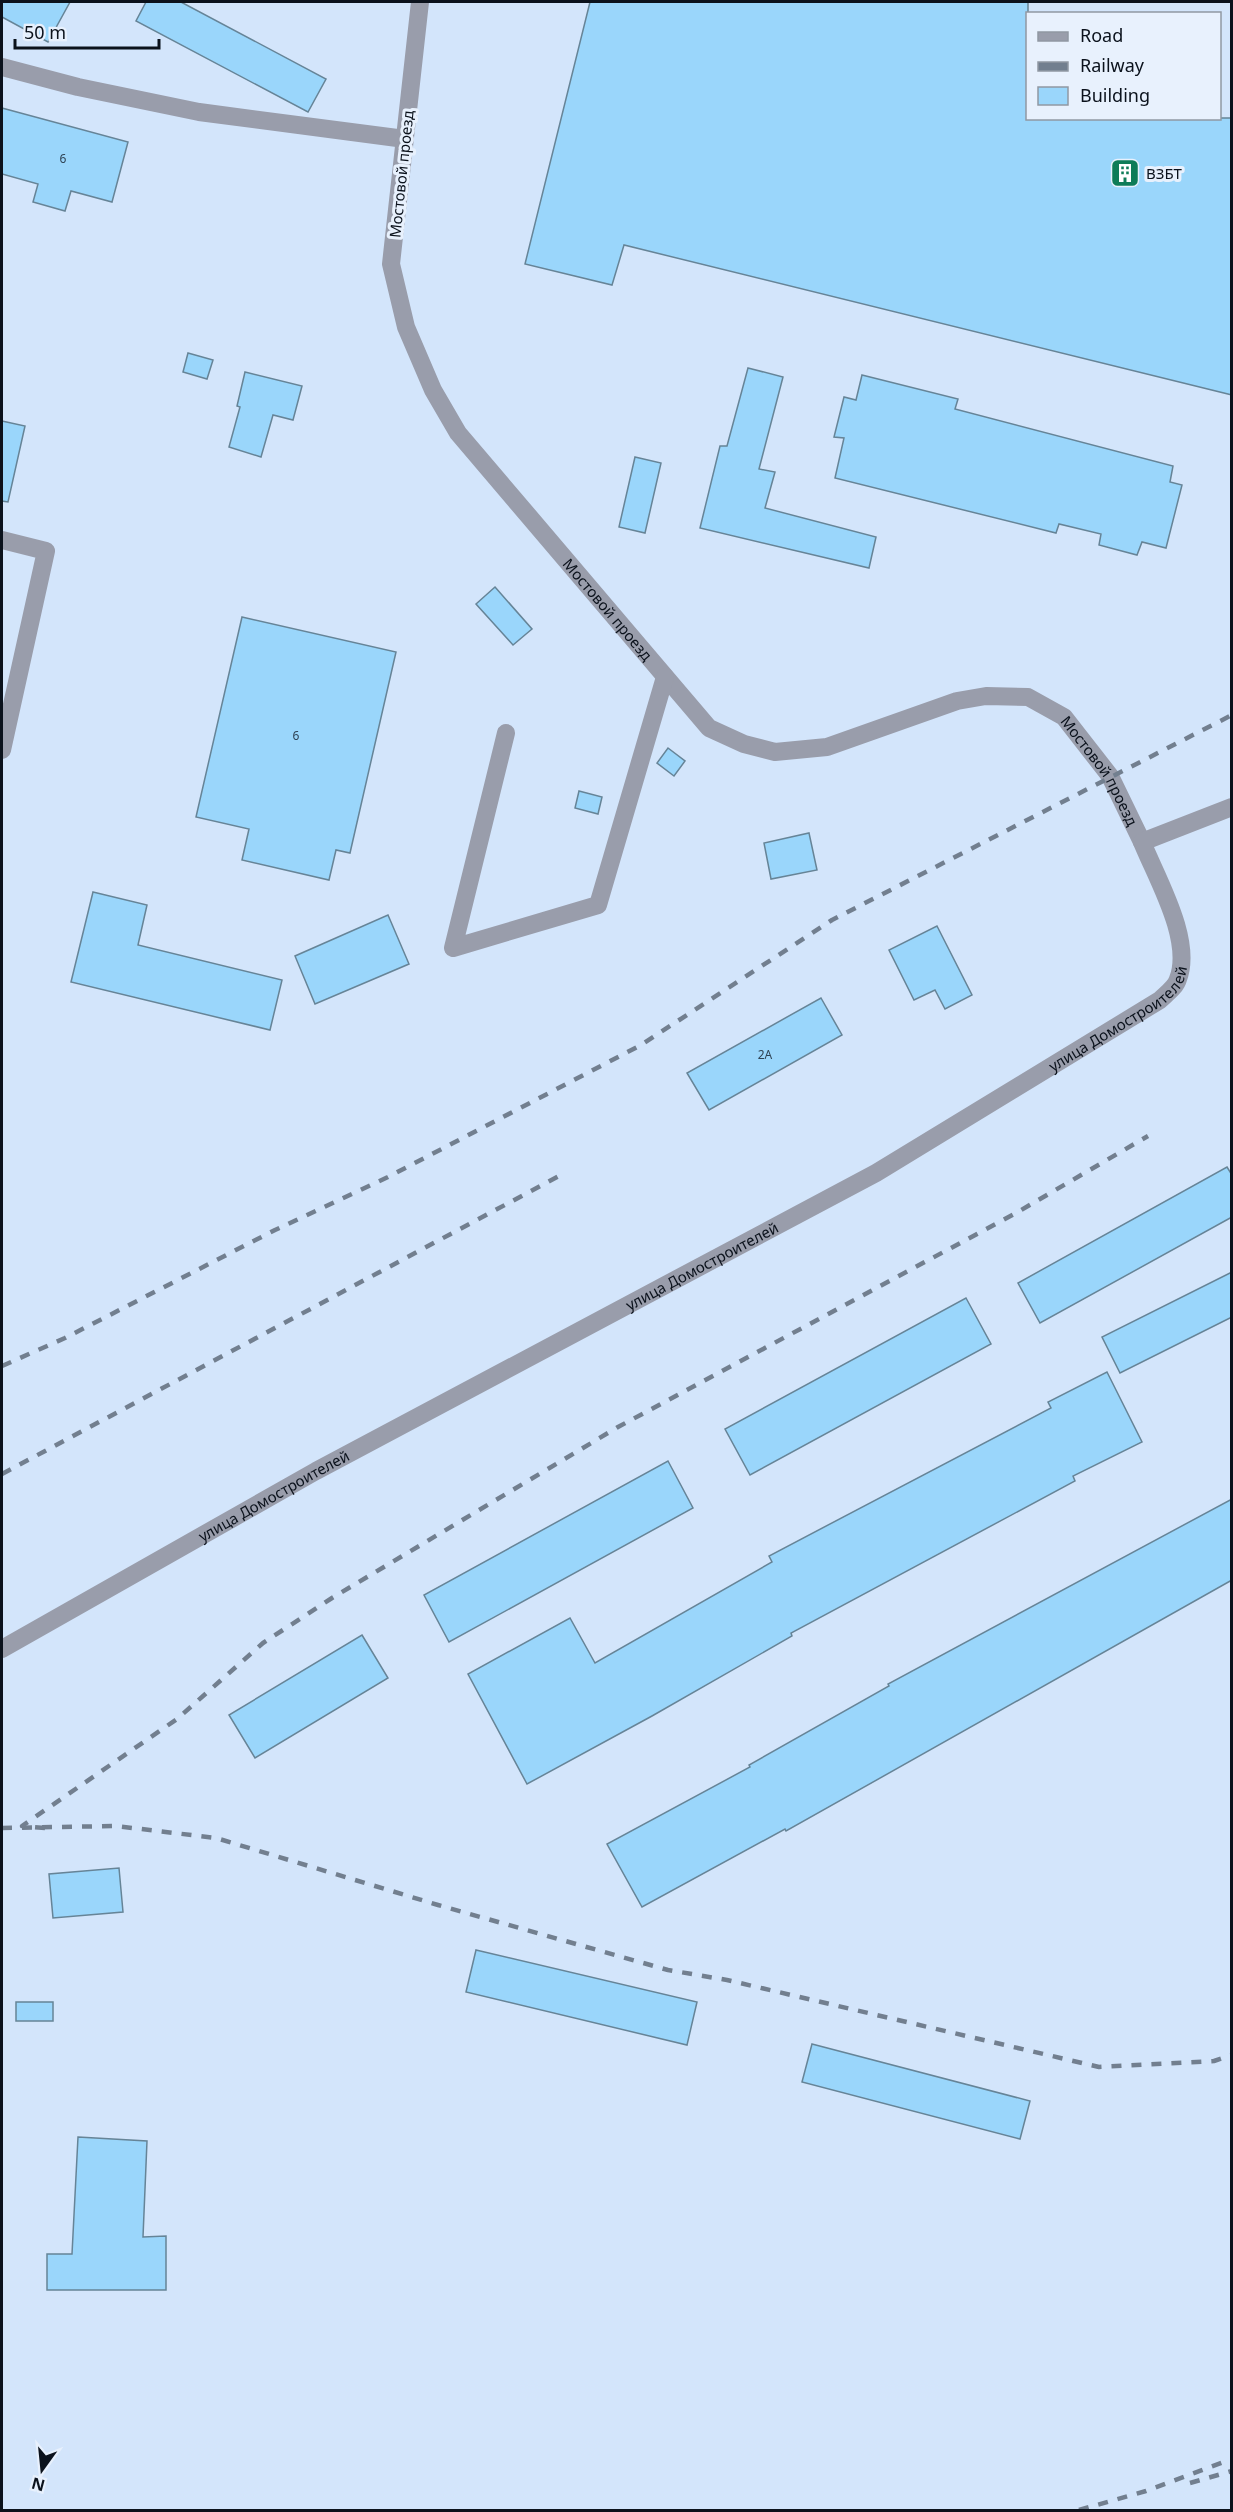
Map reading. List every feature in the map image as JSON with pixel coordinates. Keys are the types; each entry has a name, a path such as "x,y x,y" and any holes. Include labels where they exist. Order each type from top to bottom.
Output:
{"street":[{"name":"Мостовой проезд","path":"420,2 391,264 406,327 433,390 458,433 665,677 709,728 744,744 775,752 826,747 957,701 986,696 1028,697 1064,717 1110,776 1142,842"},
{"path":"2,67 78,87 199,112 405,139"},
{"path":"2,540 46,551 2,750"},
{"path":"506,733 453,948 598,904 665,677"},
{"path":"1142,842 1232,807"},
{"name":"улица Домостроителей","path":"2,1649 316,1471 876,1173 1161,1000 1178,981 1182,961 1179,934 1142,842"}],"building":[{"path":"2,2 70,2 48,42 2,17"},
{"path":"146,2 181,2 326,79 308,112 136,21"},
{"path":"590,2 1028,2 1028,12 1026,12 1026,120 1221,120 1221,118 1232,118 1232,395 624,245 612,285 525,264"},
{"path":"2,108 128,142 112,202 71,191 65,211 33,202 38,184 2,174"},
{"path":"188,353 213,360 207,379 183,372"},
{"path":"748,368 783,377 759,469 775,472 765,508 876,537 869,568 700,528 720,446 727,446"},
{"path":"245,372 302,386 293,420 273,415 261,457 229,447 240,407 237,406"},
{"path":"862,375 958,399 955,409 1173,466 1170,482 1182,485 1166,548 1142,542 1137,555 1099,545 1101,534 1059,524 1056,533 835,478 844,438 834,437 844,397 856,400"},
{"path":"2,421 25,426 8,502 2,501"},
{"path":"635,457 661,463 645,533 619,527"},
{"path":"495,587 532,629 513,645 476,604"},
{"path":"242,617 396,652 350,853 336,850 329,880 242,860 249,829 196,817"},
{"path":"668,748 685,761 674,776 657,763"},
{"path":"579,791 602,797 598,814 575,808"},
{"path":"809,833 817,870 771,879 764,843"},
{"path":"93,892 147,905 138,945 282,980 270,1030 71,982"},
{"path":"388,915 409,964 315,1004 295,956"},
{"path":"937,926 972,995 945,1009 935,990 914,1000 889,950"},
{"path":"821,998 842,1035 709,1110 687,1073"},
{"path":"1227,1167 1232,1175 1232,1217 1040,1323 1018,1283"},
{"path":"1232,1272 1232,1317 1120,1373 1102,1337"},
{"path":"966,1298 991,1344 750,1475 725,1429"},
{"path":"1107,1372 1142,1442 1073,1476 1075,1481 791,1633 792,1636 527,1784 468,1674 570,1618 595,1663 772,1562 769,1556 1051,1408 1048,1402"},
{"path":"668,1461 693,1508 449,1642 424,1595"},
{"path":"1232,1499 1232,1580 786,1831 785,1829 642,1907 607,1844 750,1767 749,1765 889,1686 888,1684"},
{"path":"362,1635 388,1678 255,1758 229,1715"},
{"path":"119,1868 123,1912 53,1918 49,1874"},
{"path":"476,1950 697,2002 687,2045 466,1992"},
{"path":"16,2002 53,2002 53,2021 16,2021"},
{"path":"812,2044 1030,2101 1020,2139 802,2082"},
{"path":"78,2137 147,2141 143,2237 166,2236 166,2290 47,2290 47,2254 72,2254"}],"railway":[{"path":"2,1366 65,1338 275,1230 388,1177 641,1045 832,920 1232,715"},
{"path":"45,1828 22,1826 177,1719 263,1643 332,1598 618,1427 1016,1213 1148,1136"},
{"path":"2,1474 559,1176"},
{"path":"2,1828 116,1826 216,1838 438,1905 668,1970 727,1980 1099,2067 1214,2061 1232,2055"},
{"path":"1079,2510 1146,2491 1232,2459"},
{"path":"1190,2483 1232,2471"}],"place":[{"name":"ВЗБТ","path":"1125,173"}]}
